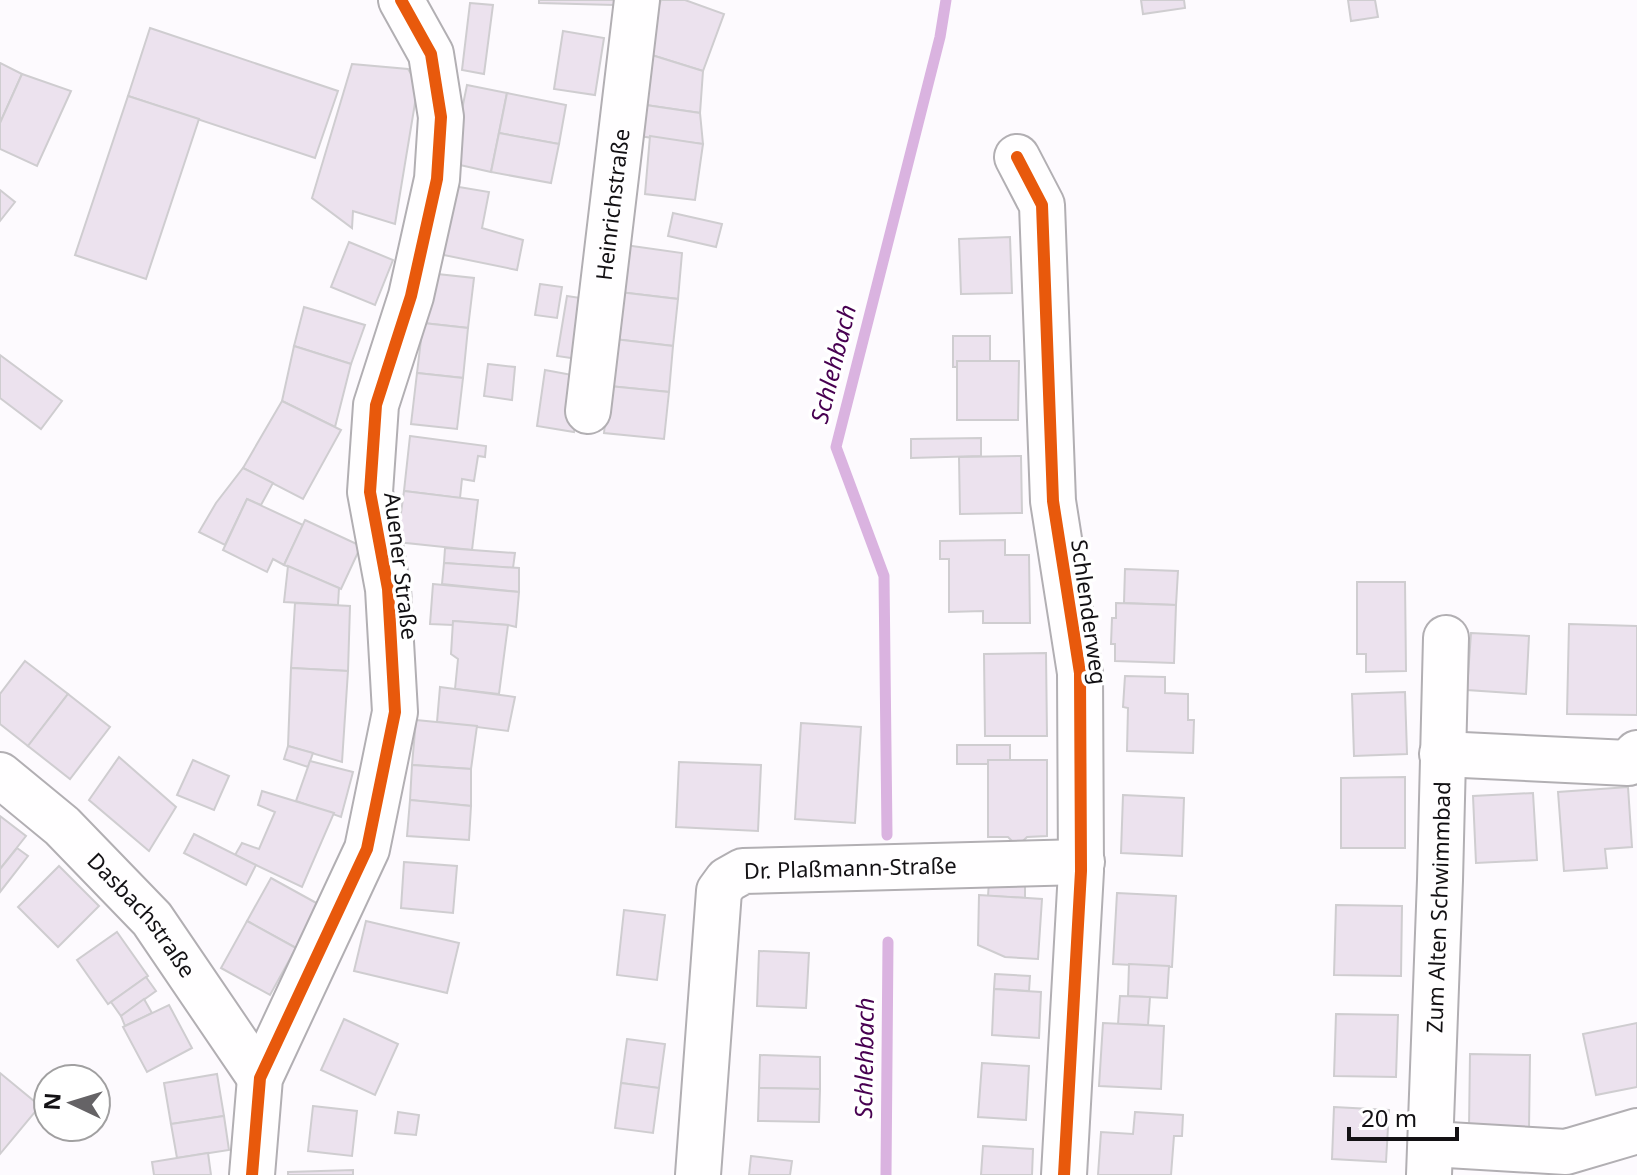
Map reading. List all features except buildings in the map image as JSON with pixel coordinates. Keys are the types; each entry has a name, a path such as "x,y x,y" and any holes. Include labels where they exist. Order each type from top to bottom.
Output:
{"street":[{"name":"Auener Straße","path":"252,1175 260,1078 367,849 395,712 388,589 370,492 376,405 411,296 437,179 441,117 431,54 401,0"},
{"name":"Heinrichstraße","path":"588,411 637,0"},
{"name":"Schlenderweg","path":"1017,157 1042,205 1053,501 1080,673 1082,862 1064,1175"},
{"name":"Zum Alten Schwimmbad","path":"1430,1159 1446,638"},
{"path":"1442,754 1628,763 1637,753"},
{"name":"Dasbachstraße","path":"0,775 62,826 152,919 260,1078"},
{"name":"Dr. Plaßmann-Straße","path":"698,1175 719,891 727,880 743,871 1082,862"},
{"path":"1430,1159 1566,1152 1637,1131"}],"waterway":[{"name":"Schlehbach","path":"887,835 884,576 836,447 940,37 946,0"},
{"name":"Schlehbach","path":"886,1175 888,942"}],"cycle path":[{"path":"252,1175 260,1078 367,849 395,712 388,589 370,492 376,405 411,296 437,179 441,117 431,54 401,0"},
{"path":"1017,157 1042,205 1053,501 1080,673 1081,871 1064,1175"}]}
